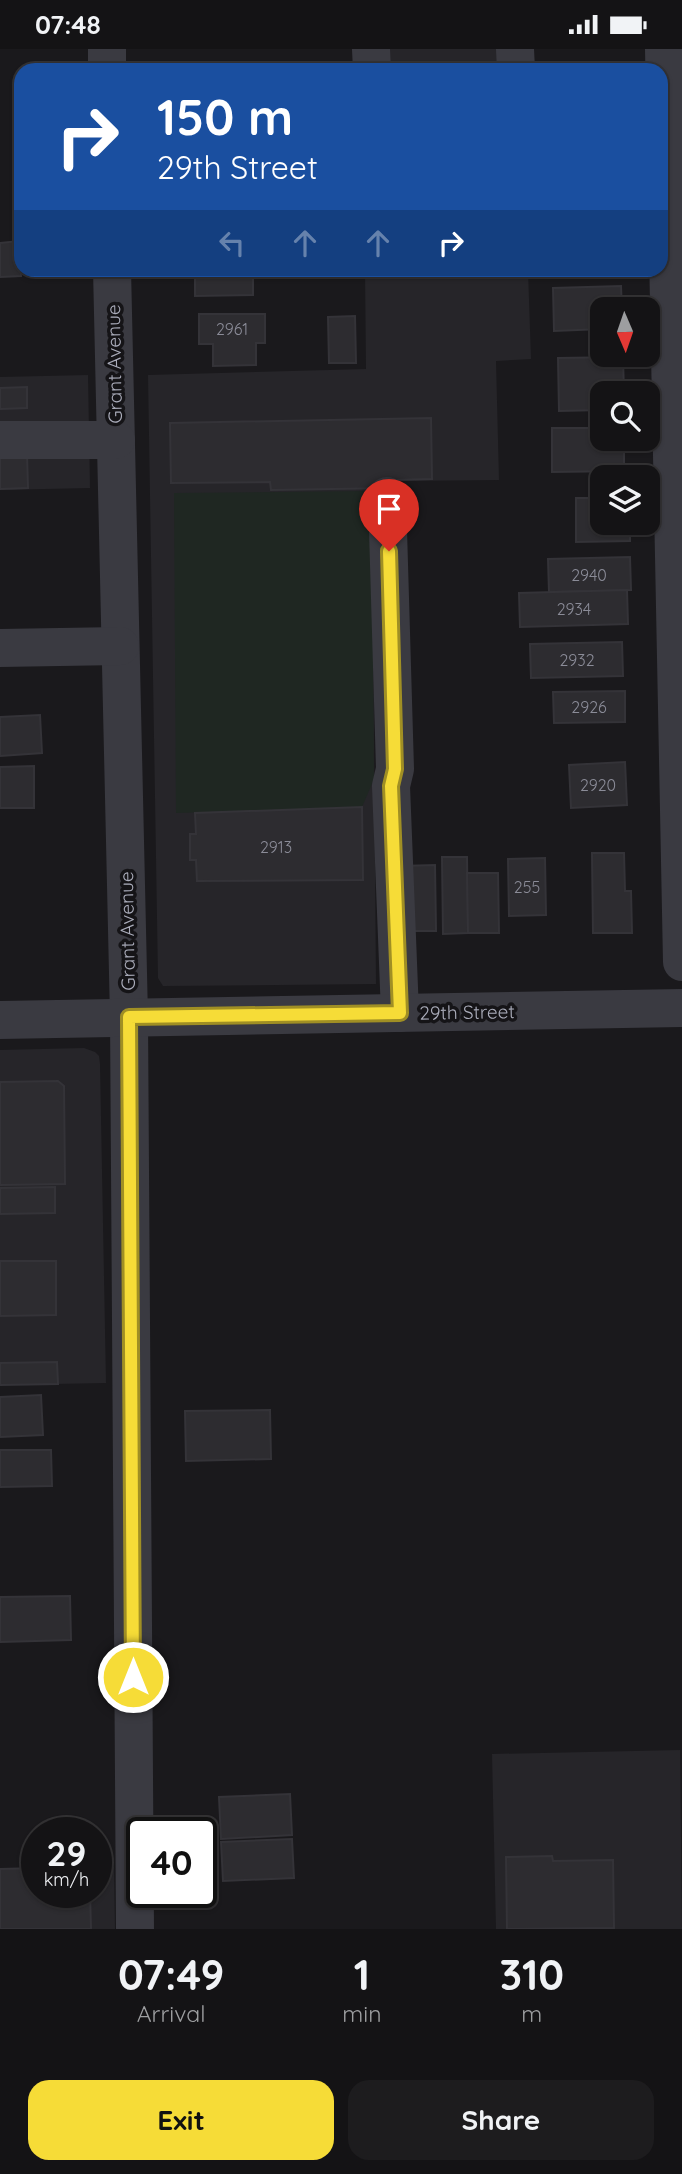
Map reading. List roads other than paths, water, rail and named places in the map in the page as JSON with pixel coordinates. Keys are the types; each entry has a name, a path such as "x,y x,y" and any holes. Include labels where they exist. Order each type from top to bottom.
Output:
{"street":[{"path":"668,252 682,962"},
{"name":"Grant Avenue","path":"112,277 129,1017 135,1929"},
{"path":"0,440 116,440"},
{"path":"387,496 395,769 391,786 400,1013"},
{"path":"0,648 120,646"},
{"name":"29th Street","path":"0,1020 682,1008"}]}
